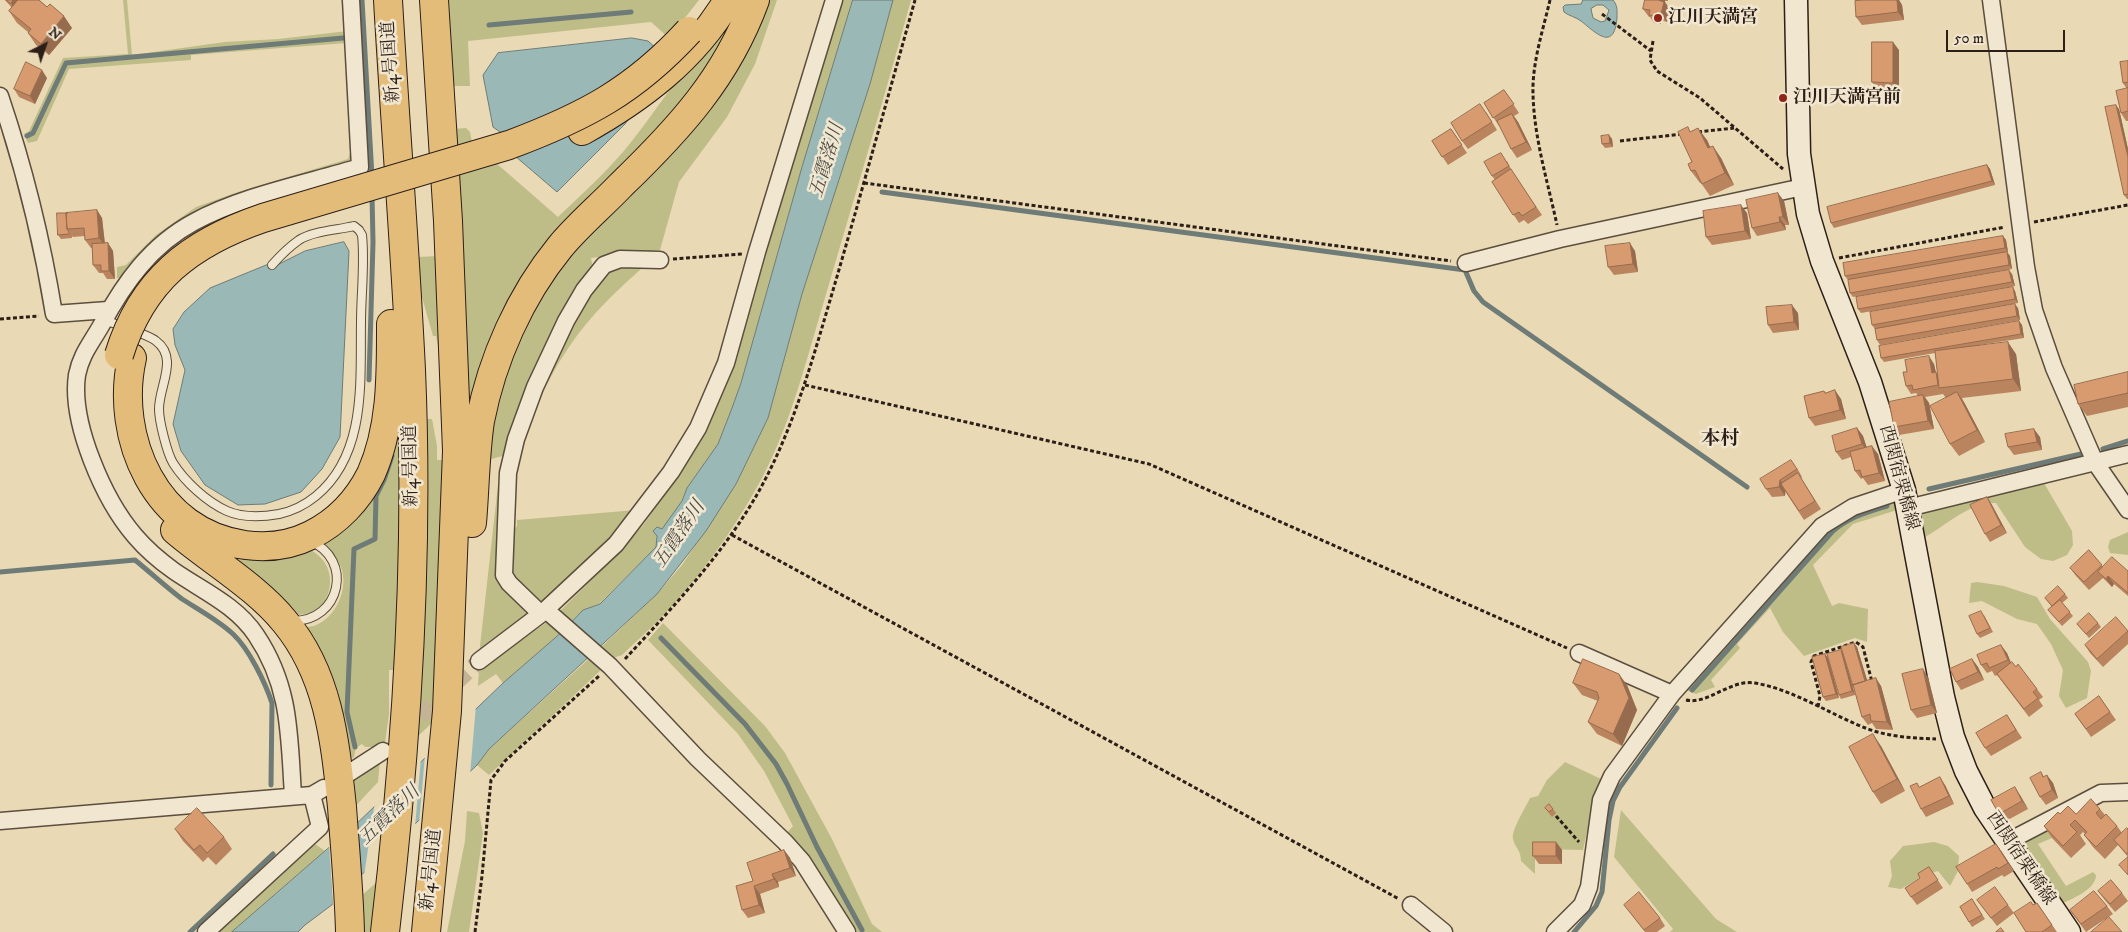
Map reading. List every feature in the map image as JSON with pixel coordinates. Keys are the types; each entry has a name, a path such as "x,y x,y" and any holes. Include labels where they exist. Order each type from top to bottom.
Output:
{"highway":[{"path":"378,0 390,247 390,390 379,452 358,495 342,514 326,527 304,539 284,544 260,547 232,543 210,535 189,524 176,513 151,481 140,459 132,435 127,393 126,332 149,291 179,261 200,246 242,225 262,218 509,145 578,117 619,94 669,52 694,36 728,0"},
{"name":"新4号国道","path":"384,932 392,869 393,752 411,600 411,371 388,0"},
{"name":"新4号国道","path":"426,932 447,712 457,451 448,221 434,0"},
{"path":"694,36 714,0"},
{"path":"447,712 470,548 480,421 494,368 508,332 522,303 560,247 648,160 710,88 733,50 755,0"},
{"path":"126,356 113,383 113,408 117,435 124,458 148,502 167,523 263,599 285,621 314,666 324,692 336,755 326,796 350,932"}],"main road":[{"name":"西関宿栗橋線","path":"1796,0 1799,154 1803,187 1822,261 1870,382 1906,499 1943,697 1954,741 1966,771 1986,808 2069,932"}],"street":[{"path":"293,795 288,720 282,689 272,661 255,634 220,599 175,571 134,536 103,488 93,466 81,424 76,394 77,377 80,360 85,349 135,270 174,234 194,222 230,206 360,167 351,0"},
{"path":"479,661 548,615 616,544 671,472 698,428 726,363 757,252 834,0"},
{"path":"1991,0 2020,224 2034,310 2054,368 2095,462 2128,510"},
{"path":"0,96 17,146 47,270 54,314 106,315"},
{"path":"1466,263 1560,239 1803,187"},
{"path":"660,260 620,259 604,265 584,290 566,322 535,387 516,439 508,473 504,575 509,583 607,663 698,759 786,842 802,861 847,932"},
{"path":"1555,932 1582,905 1589,887 1601,800 1612,776 1672,694 1822,526 1853,507 1906,499 2128,454"},
{"path":"1579,653 1672,694"},
{"path":"346,775 393,752"},
{"path":"2007,842 2101,792 2128,792"},
{"path":"0,821 293,795 326,796 320,827 206,932"},
{"path":"1411,906 1444,932"}],"lane":[{"path":"106,315 156,340 164,351 168,363 159,409 173,463 188,480 205,497 228,511 249,516 265,517 287,512 306,504 322,491 346,456 353,437 359,406 362,235 354,226 310,236 292,245 272,265"},
{"path":"285,621 307,620 315,617 323,612 334,596 336,577 332,561 324,550 315,543 304,539"}],"path":[{"path":"475,932 491,780 505,761 607,663 625,659 696,582 732,535 756,497 778,451 805,385 864,184 915,0"},
{"path":"1550,0 1535,72 1533,93 1536,128 1560,239"},
{"path":"1602,14 1651,50"},
{"path":"1653,41 1650,60 1657,71 1700,98 1803,187"},
{"path":"1697,132 1735,128"},
{"path":"1620,141 1687,133"},
{"path":"864,184 1466,263"},
{"path":"1822,261 2128,205"},
{"path":"660,260 757,252"},
{"path":"0,319 54,314"},
{"path":"805,385 1149,464 1579,653"},
{"path":"732,535 1411,906"},
{"path":"1818,707 1820,696 1811,662 1814,656 1856,642 1862,647 1872,684"},
{"path":"1672,694 1688,700 1696,700 1740,683 1753,683 1773,687 1869,730 1893,736 1954,741"},
{"path":"1556,816 1592,856"}],"shaded area":[{"path":"123,0 127,0 132,55 225,42 278,39 348,31 354,161 238,200 122,279 117,278 117,267 126,265 156,235 196,207 238,192 348,159 351,150 346,43 191,55 191,60 69,69 37,141 28,143 24,134 29,131 63,58 128,54"},
{"path":"449,0 699,0 669,38 651,22 468,41 470,86 453,86"},
{"path":"768,0 777,0 755,64 727,117 679,182 660,250 591,258 593,268 506,455 488,460 495,412 507,369 524,328 547,285"},
{"path":"840,0 853,0 802,167 741,383 718,444 687,488 682,501 662,530 657,527 656,547 599,604 583,610 570,623 559,612 617,555 644,524 676,478 736,351"},
{"path":"893,0 911,0 803,373 781,437 753,494 713,556 658,621 622,655 613,658 599,649 657,594 682,565 736,484 768,418 802,294 870,84"},
{"path":"740,12 690,98 596,195 468,421 454,129 466,128 470,132 472,142 558,217 623,152 707,43"},
{"path":"438,256 442,366 436,336 433,336 420,290 418,257"},
{"path":"648,263 606,302 577,335 554,371 534,412 549,365 569,326 604,274 620,265"},
{"path":"397,370 402,511 395,670 389,670 389,714 385,743 380,747 365,747 362,744 356,748 354,757 349,760 299,628 314,626 322,622 339,602 343,584 341,567 331,552 318,541 347,523"},
{"path":"422,398 426,419 432,419 437,446 437,460 443,460 435,720 412,742"},
{"path":"501,480 499,568 527,607 527,615 479,655 498,485"},
{"path":"2044,483 2072,531 2073,545 2067,555 2053,561 2041,559 2025,547 1996,503 1976,506 1921,539 1916,513"},
{"path":"1894,497 1897,510 1853,524 1813,565 1832,606 1839,603 1868,609 1867,642 1855,638 1804,656 1783,632 1770,608 1737,644 1740,648 1711,680 1715,687 1696,694 1683,689 1815,541 1846,515"},
{"path":"636,510 606,546 544,602 535,599 511,577 511,534 517,526 517,520"},
{"path":"2128,532 2128,555 2110,553 2108,547 2110,540"},
{"path":"306,548 322,559 326,565 330,577 329,590 324,602 315,610 305,614 293,615 223,549"},
{"path":"1977,582 2004,586 2037,597 2050,619 2088,662 2091,671 2087,698 2066,708 2059,696 2063,670 2051,644 2037,624 2017,619 1982,601 1969,603 1971,583"},
{"path":"547,622 555,624 563,631 503,683 496,674 478,686 479,670"},
{"path":"663,623 765,726 785,753 832,839 872,924 882,932 857,932 842,919 786,834 793,826 764,771 738,734 648,640"},
{"path":"592,656 602,669 489,775 477,765 489,749"},
{"path":"380,760 378,782 349,813 346,780 365,773"},
{"path":"1565,762 1601,779 1597,787 1583,850 1535,849 1535,874 1521,861 1513,839 1514,830 1530,798 1538,796 1547,780"},
{"path":"1621,810 1716,919 1737,932 1670,932 1673,929 1614,857"},
{"path":"467,811 479,813 483,833 469,932 447,932 465,841"},
{"path":"2059,825 2052,838 2038,844 2066,886 2093,872 2096,875 2092,885 2087,890 2059,905 2021,849 2026,839"},
{"path":"311,841 325,851 232,932 212,932"},
{"path":"1934,842 1948,846 1959,856 1958,871 1950,886 1938,871 1924,875 1901,889 1888,887 1892,876 1890,861 1903,846"},
{"path":"378,881 373,932 364,932 361,896"}],"water":[{"name":"五霞落川","path":"853,0 893,0 870,84 802,294 768,418 736,484 706,531 657,594 489,749 477,765 354,882 351,829 503,683 563,631 583,610 600,604 656,547 657,536 653,531 657,527 662,529 682,501 687,488 718,444 741,383 802,167"},
{"path":"1583,0 1613,0 1616,6 1617,18 1612,34 1604,37 1564,12 1563,7 1565,5 1581,4","holes":["1597,5 1603,5 1609,10 1605,21 1601,22 1593,18 1591,9"]},
{"path":"632,38 648,41 672,62 625,124 557,192 508,150 510,139 493,127 483,75 498,53"},
{"path":"344,242 349,251 340,437 322,469 301,492 265,504 238,505 205,485 181,451 173,424 185,370 175,345 173,329 184,312 210,288 271,263 273,267 305,251"},
{"path":"330,847 333,904 298,932 232,932"}],"pier":[{"path":"476,705 470,775 419,824 425,755"},
{"path":"421,758 415,827 364,876 375,802"},
{"path":"329,845 332,847 336,904 333,907"}],"building":[{"path":"18,0 39,0 47,7 50,4 64,16 41,44 28,33 31,29 9,11"},
{"path":"1645,0 1664,2 1661,14 1656,12 1655,16 1649,15 1650,10 1643,9"},
{"path":"1897,0 1898,12 1856,17 1855,1"},
{"path":"1872,42 1893,42 1893,83 1872,82"},
{"path":"2128,61 2128,82 2123,83 2120,62"},
{"path":"26,62 42,70 30,96 14,89"},
{"path":"2128,88 2128,111 2121,113 2116,91"},
{"path":"1504,90 1514,104 1493,118 1484,103"},
{"path":"1480,104 1492,122 1462,141 1451,123"},
{"path":"2116,105 2128,157 2128,194 2124,195 2105,107"},
{"path":"1512,114 1526,142 1511,149 1497,121"},
{"path":"1688,127 1690,132 1698,128 1708,148 1713,146 1725,173 1702,184 1695,170 1691,171 1688,164 1692,162 1678,132"},
{"path":"1451,129 1462,145 1442,157 1432,141"},
{"path":"1609,135 1610,143 1602,144 1601,136"},
{"path":"1501,153 1509,166 1492,176 1484,162"},
{"path":"1987,165 1992,181 1831,223 1827,207"},
{"path":"1511,169 1536,207 1522,216 1519,212 1513,215 1492,182"},
{"path":"1778,193 1783,217 1779,217 1780,222 1752,228 1746,200"},
{"path":"1741,205 1745,231 1706,237 1703,211"},
{"path":"97,210 99,238 85,240 84,228 67,229 66,213"},
{"path":"57,213 66,213 69,234 58,235"},
{"path":"2003,236 2005,248 1845,276 1843,263"},
{"path":"108,243 109,271 101,271 101,265 93,265 92,244"},
{"path":"1630,243 1633,264 1608,267 1605,246"},
{"path":"2007,252 2009,265 1850,293 1848,280"},
{"path":"2009,270 2012,282 1858,309 1856,297"},
{"path":"2013,287 2015,299 1872,325 1870,312"},
{"path":"2015,304 2017,316 1877,340 1875,329"},
{"path":"1792,305 1794,322 1768,325 1766,307"},
{"path":"2019,321 2021,334 1881,358 1879,346"},
{"path":"2008,342 2013,379 1939,388 1935,351"},
{"path":"1929,356 1932,373 1936,372 1938,385 1913,390 1912,385 1906,386 1903,372 1907,372 1905,360"},
{"path":"2128,372 2128,393 2078,404 2074,385"},
{"path":"1835,390 1840,410 1809,418 1804,396"},
{"path":"1957,392 1977,430 1950,444 1930,406"},
{"path":"1923,395 1928,421 1894,427 1889,402"},
{"path":"1857,428 1862,444 1836,452 1832,436"},
{"path":"2034,429 2037,442 2008,447 2005,434"},
{"path":"1872,446 1879,473 1862,477 1860,470 1855,471 1850,452"},
{"path":"1791,460 1797,469 1780,480 1779,487 1766,489 1760,479"},
{"path":"1798,473 1815,501 1799,511 1781,484"},
{"path":"1987,497 2001,525 1985,534 1970,505"},
{"path":"2089,550 2102,565 2084,582 2070,568"},
{"path":"2112,557 2128,571 2128,593 2108,576 2106,579 2098,572"},
{"path":"2058,586 2065,594 2052,606 2045,598"},
{"path":"2060,600 2070,612 2059,622 2048,610"},
{"path":"1981,611 1990,628 1977,634 1969,616"},
{"path":"2089,613 2098,623 2086,634 2077,624"},
{"path":"2116,617 2128,631 2097,659 2085,645"},
{"path":"1854,643 1865,681 1853,686 1841,647"},
{"path":"2001,645 2008,660 1989,668 1987,663 1981,665 1977,655"},
{"path":"1841,650 1852,691 1839,695 1827,654"},
{"path":"1825,654 1836,694 1823,697 1812,657"},
{"path":"1583,659 1619,674 1629,698 1613,734 1588,722 1599,698 1597,692 1573,683"},
{"path":"1972,659 1978,672 1956,682 1950,669"},
{"path":"2012,662 2016,667 2018,664 2037,689 2033,692 2038,698 2024,709 1997,674"},
{"path":"1923,669 1931,705 1911,710 1902,674"},
{"path":"1876,678 1887,722 1871,721 1870,714 1862,717 1853,685"},
{"path":"2099,696 2110,712 2086,729 2075,714"},
{"path":"2007,715 2016,730 1985,748 1976,733"},
{"path":"1873,734 1897,779 1873,792 1849,747"},
{"path":"2041,772 2043,777 2047,775 2052,790 2040,797 2030,778"},
{"path":"1940,777 1949,796 1921,809 1910,786 1917,783 1919,787"},
{"path":"2015,787 2022,801 1999,814 1991,800"},
{"path":"2091,799 2100,809 2096,813 2101,819 2106,814 2117,826 2096,847 2084,835 2087,832 2075,820 2070,825 2077,832 2063,846 2044,826 2058,812 2060,814 2068,806 2076,814"},
{"path":"1549,804 1553,809 1549,812 1545,808"},
{"path":"197,808 224,837 207,853 200,845 194,850 175,829"},
{"path":"2127,828 2128,853 2127,854 2114,840"},
{"path":"1533,842 1556,842 1556,856 1533,856"},
{"path":"1996,844 2008,863 1967,884 1956,867"},
{"path":"784,850 790,868 772,874 774,879 754,886 759,905 742,910 736,886 753,881 747,863"},
{"path":"2128,857 2128,875 2119,865"},
{"path":"1929,867 1938,880 1911,897 1905,888 1920,878 1918,874"},
{"path":"2111,880 2122,893 2110,904 2098,891"},
{"path":"1995,887 2008,905 1991,918 1977,900"},
{"path":"2094,891 2107,906 2081,924 2070,910"},
{"path":"1639,892 1660,918 1644,930 1624,905"},
{"path":"1972,899 1982,915 1969,922 1960,907"},
{"path":"2031,902 2033,905 2037,903 2052,925 2042,932 2026,932 2014,913"},
{"path":"2109,917 2122,932 2091,932"},
{"path":"2001,928 2004,932 1996,932"}],"waterway":[{"path":"362,0 372,177"},
{"path":"489,25 631,12"},
{"path":"27,136 33,133 66,63 343,38"},
{"path":"882,192 1465,270 1474,291 1483,302 1747,487"},
{"path":"369,380 373,242 372,195"},
{"path":"2103,449 2128,441"},
{"path":"1929,489 2081,454"},
{"path":"355,747 347,712 354,549 375,539 376,496 392,456"},
{"path":"1692,690 1832,532 1851,519 1887,506"},
{"path":"0,572 135,560 170,590 227,629 239,640 251,657 272,703 271,785"},
{"path":"661,638 745,724 776,764 817,847 862,930"},
{"path":"1574,932 1596,906 1602,892 1609,820 1613,801 1620,787 1677,708"},
{"path":"190,932 273,854"}],"tunnel":[{"path":"403,733 479,661"}],"place":[{"name":"江川天満宮","path":"1658,18"},
{"name":"江川天満宮前","path":"1783,98"}],"district":[{"name":"本村","path":"1720,440"}]}
